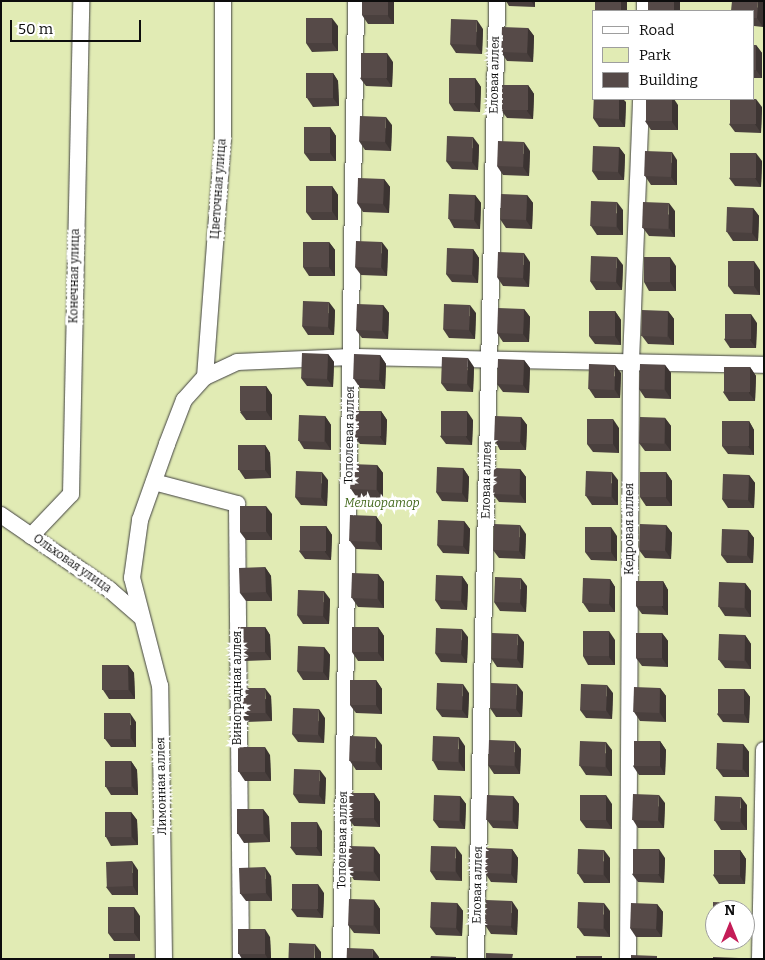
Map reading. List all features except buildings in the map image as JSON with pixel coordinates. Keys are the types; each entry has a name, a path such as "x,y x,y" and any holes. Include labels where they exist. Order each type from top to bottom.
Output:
{"street":[{"name":"Конечная улица","path":"31,536 71,494 81,1"},
{"name":"Цветочная улица","path":"205,377 223,140 224,1"},
{"name":"Тополевая аллея","path":"341,959 356,1"},
{"name":"Еловая аллея","path":"476,959 497,1"},
{"name":"Кедровая аллея","path":"628,959 631,362 641,100"},
{"path":"205,377 237,362 351,357 764,365"},
{"name":"Лимонная аллея","path":"164,959 160,686 140,616 132,578 140,520 184,400 205,377"},
{"name":"Виноградная аллея","path":"154,482 237,504 241,959"},
{"name":"Ольховая улица","path":"1,515 110,590 140,616"},
{"path":"760,959 764,750"}],"green space":[{"name":"Мелиоратор","path":"1,1 764,1 764,959 1,959"}]}
